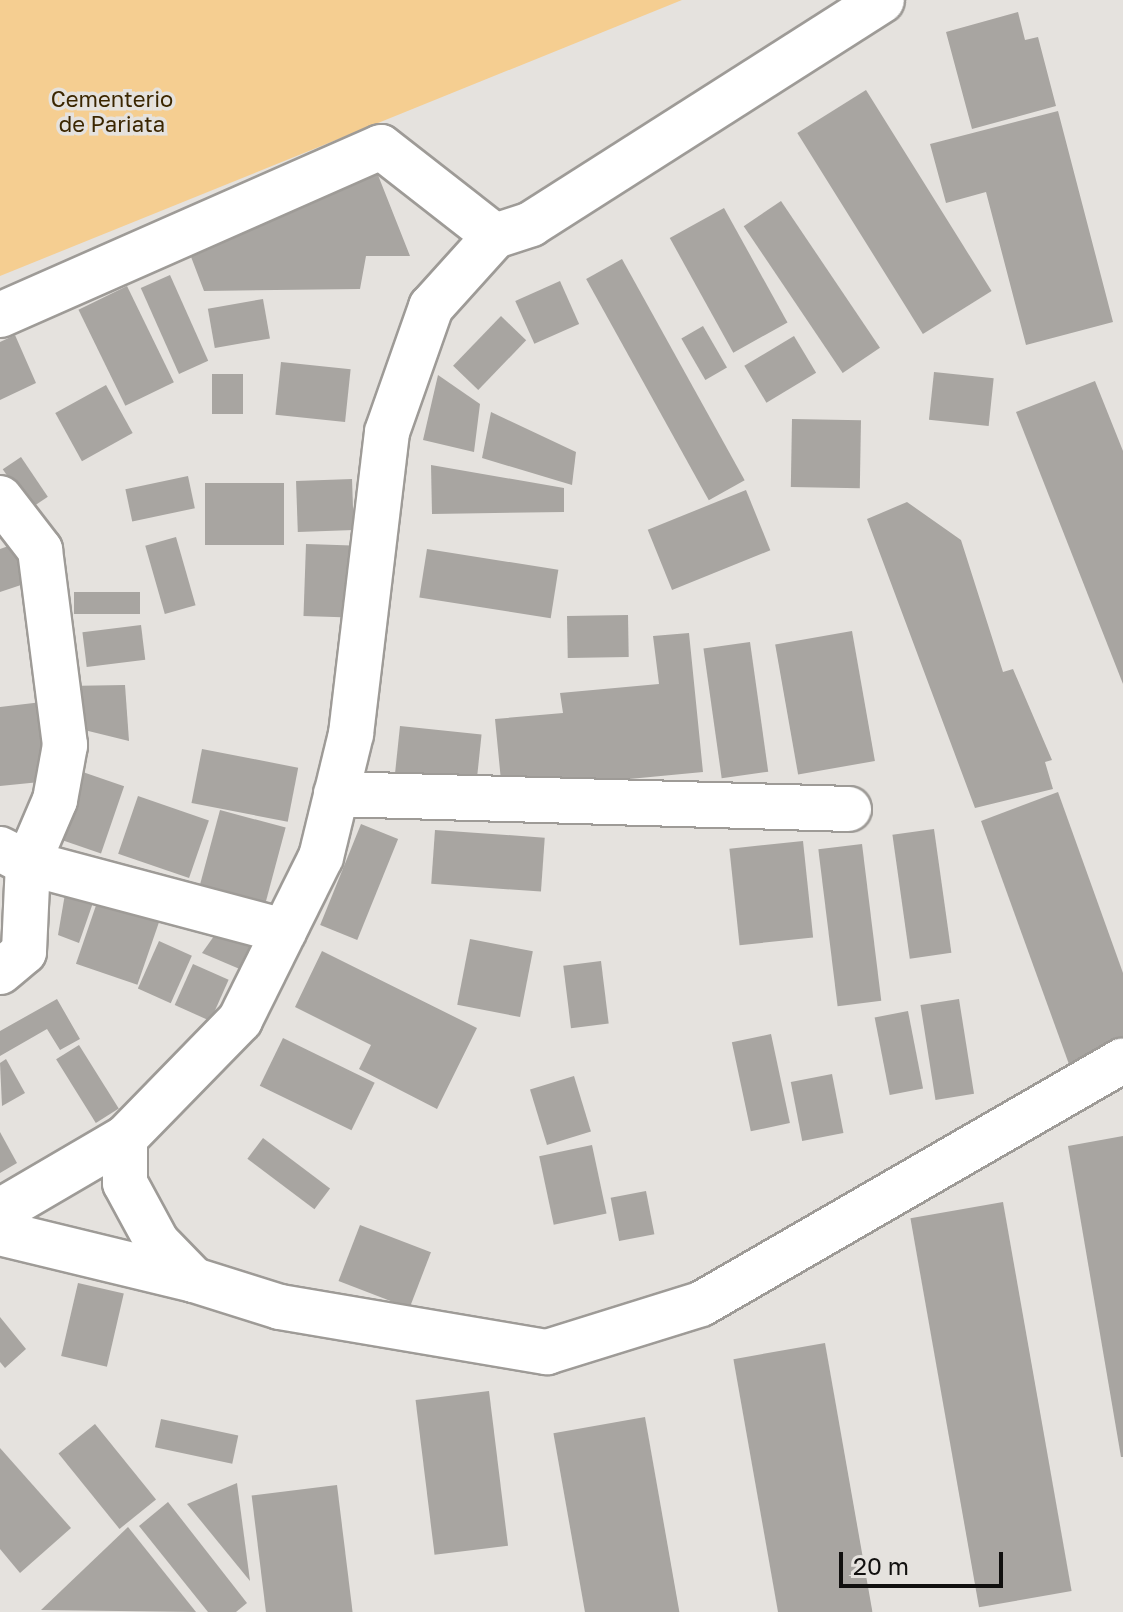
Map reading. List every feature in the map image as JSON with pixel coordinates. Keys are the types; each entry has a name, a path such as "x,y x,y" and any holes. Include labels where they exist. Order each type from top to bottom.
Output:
{"street":[{"path":"0,1211 125,1138 240,1020 321,857 351,734 387,432 431,307 495,236 531,224 882,0"},
{"path":"0,315 381,147 495,236"},
{"path":"0,498 40,550 65,745 55,800 14,856 24,952 0,972"},
{"path":"336,794 849,809"},
{"path":"14,856 284,931"},
{"path":"0,1233 194,1280 280,1307 547,1352 701,1304 1123,1060"},
{"path":"125,1138 125,1183 157,1242 194,1280"}],"green space":[{"name":"Cementerio de Pariata","path":"0,0 682,0 0,276"}],"building":[{"path":"1018,12 1025,40 1038,37 1056,106 972,129 946,32"},
{"path":"866,90 992,291 923,334 797,133"},
{"path":"1058,111 1113,322 1026,345 986,192 946,203 930,144"},
{"path":"376,170 410,256 366,256 360,289 204,291 185,241"},
{"path":"781,201 880,348 843,373 744,226"},
{"path":"724,208 788,323 733,353 670,238"},
{"path":"622,259 745,480 709,500 586,279"},
{"path":"170,275 208,361 179,374 141,288"},
{"path":"560,281 579,324 534,344 515,301"},
{"path":"127,286 174,382 125,406 78,310"},
{"path":"263,299 270,338 215,348 208,309"},
{"path":"501,316 526,340 478,390 453,366"},
{"path":"703,326 727,368 705,380 681,338"},
{"path":"15,335 36,383 0,400 0,342"},
{"path":"794,336 816,373 766,403 744,366"},
{"path":"281,362 351,369 345,422 275,415"},
{"path":"934,372 994,378 989,426 929,420"},
{"path":"212,374 243,374 243,414 212,414"},
{"path":"438,375 480,404 474,452 423,440"},
{"path":"1095,381 1123,451 1123,684 1016,412"},
{"path":"106,385 133,433 82,461 55,413"},
{"path":"491,412 576,452 572,485 482,458"},
{"path":"792,419 861,420 860,488 791,487"},
{"path":"21,457 48,497 30,509 3,469"},
{"path":"431,465 564,488 564,512 432,514"},
{"path":"188,476 195,508 132,522 125,489"},
{"path":"352,479 354,530 298,532 296,481"},
{"path":"205,483 284,483 284,545 205,545"},
{"path":"746,490 770,550 672,590 648,530"},
{"path":"907,502 961,540 1003,672 1013,669 1052,760 1045,762 1053,789 975,808 867,519"},
{"path":"176,537 196,605 165,614 145,546"},
{"path":"20,542 33,581 0,592 0,549"},
{"path":"306,544 352,546 349,618 303,616"},
{"path":"427,549 558,570 551,618 419,597"},
{"path":"74,592 140,592 140,614 74,614"},
{"path":"628,615 629,657 568,658 567,616"},
{"path":"141,625 145,660 87,667 82,632"},
{"path":"852,631 875,761 798,775 775,645"},
{"path":"689,633 703,772 502,791 495,719 563,713 560,693 659,684 653,636"},
{"path":"750,642 768,772 722,778 703,649"},
{"path":"125,685 129,741 68,726 66,686"},
{"path":"42,702 50,781 0,786 0,707"},
{"path":"400,726 482,735 476,791 394,783"},
{"path":"202,749 298,768 288,822 192,803"},
{"path":"74,769 124,786 101,853 51,836"},
{"path":"1058,792 1123,973 1123,1048 1070,1067 981,821"},
{"path":"138,796 209,820 189,878 118,854"},
{"path":"220,810 286,828 265,904 200,886"},
{"path":"361,824 398,839 357,940 320,925"},
{"path":"934,829 951,953 910,959 892,835"},
{"path":"435,830 545,838 541,892 431,884"},
{"path":"803,841 813,937 740,945 729,849"},
{"path":"862,844 881,1001 838,1006 818,849"},
{"path":"66,888 95,897 79,943 58,935"},
{"path":"102,888 163,909 137,985 76,964"},
{"path":"219,929 253,944 242,970 202,953"},
{"path":"470,939 533,951 520,1017 457,1005"},
{"path":"159,941 192,956 171,1003 138,989"},
{"path":"322,951 477,1028 437,1109 359,1069 371,1045 295,1007"},
{"path":"601,961 609,1024 571,1028 563,966"},
{"path":"193,964 229,980 210,1021 175,1005"},
{"path":"57,999 80,1039 60,1050 47,1029 0,1056 0,1031"},
{"path":"959,999 974,1094 935,1100 920,1005"},
{"path":"908,1011 923,1089 890,1095 875,1017"},
{"path":"771,1034 790,1123 751,1131 732,1042"},
{"path":"283,1038 375,1083 351,1130 260,1086"},
{"path":"79,1045 119,1109 96,1123 56,1059"},
{"path":"6,1059 25,1093 2,1106 0,1063"},
{"path":"832,1074 843,1133 802,1141 791,1082"},
{"path":"574,1076 591,1131 547,1145 530,1089"},
{"path":"0,1132 17,1163 0,1173"},
{"path":"1123,1136 1123,1457 1121,1457 1068,1146"},
{"path":"263,1138 330,1189 314,1209 247,1159"},
{"path":"592,1145 607,1213 554,1225 539,1156"},
{"path":"646,1191 654,1234 619,1241 611,1198"},
{"path":"1003,1202 1072,1591 979,1607 910,1218"},
{"path":"360,1225 431,1252 409,1308 338,1281"},
{"path":"78,1283 124,1294 107,1367 61,1356"},
{"path":"0,1317 26,1349 5,1368 0,1362"},
{"path":"825,1343 872,1612 778,1612 733,1359"},
{"path":"489,1391 508,1546 435,1555 416,1400"},
{"path":"645,1417 679,1612 585,1612 553,1433"},
{"path":"161,1419 238,1435 232,1464 155,1447"},
{"path":"95,1424 156,1499 120,1529 58,1454"},
{"path":"0,1448 71,1528 20,1573 0,1549"},
{"path":"237,1483 250,1581 187,1504"},
{"path":"337,1485 353,1612 266,1612 252,1495"},
{"path":"168,1502 247,1603 236,1612 208,1612 139,1526"},
{"path":"128,1527 196,1612 41,1610"}]}
